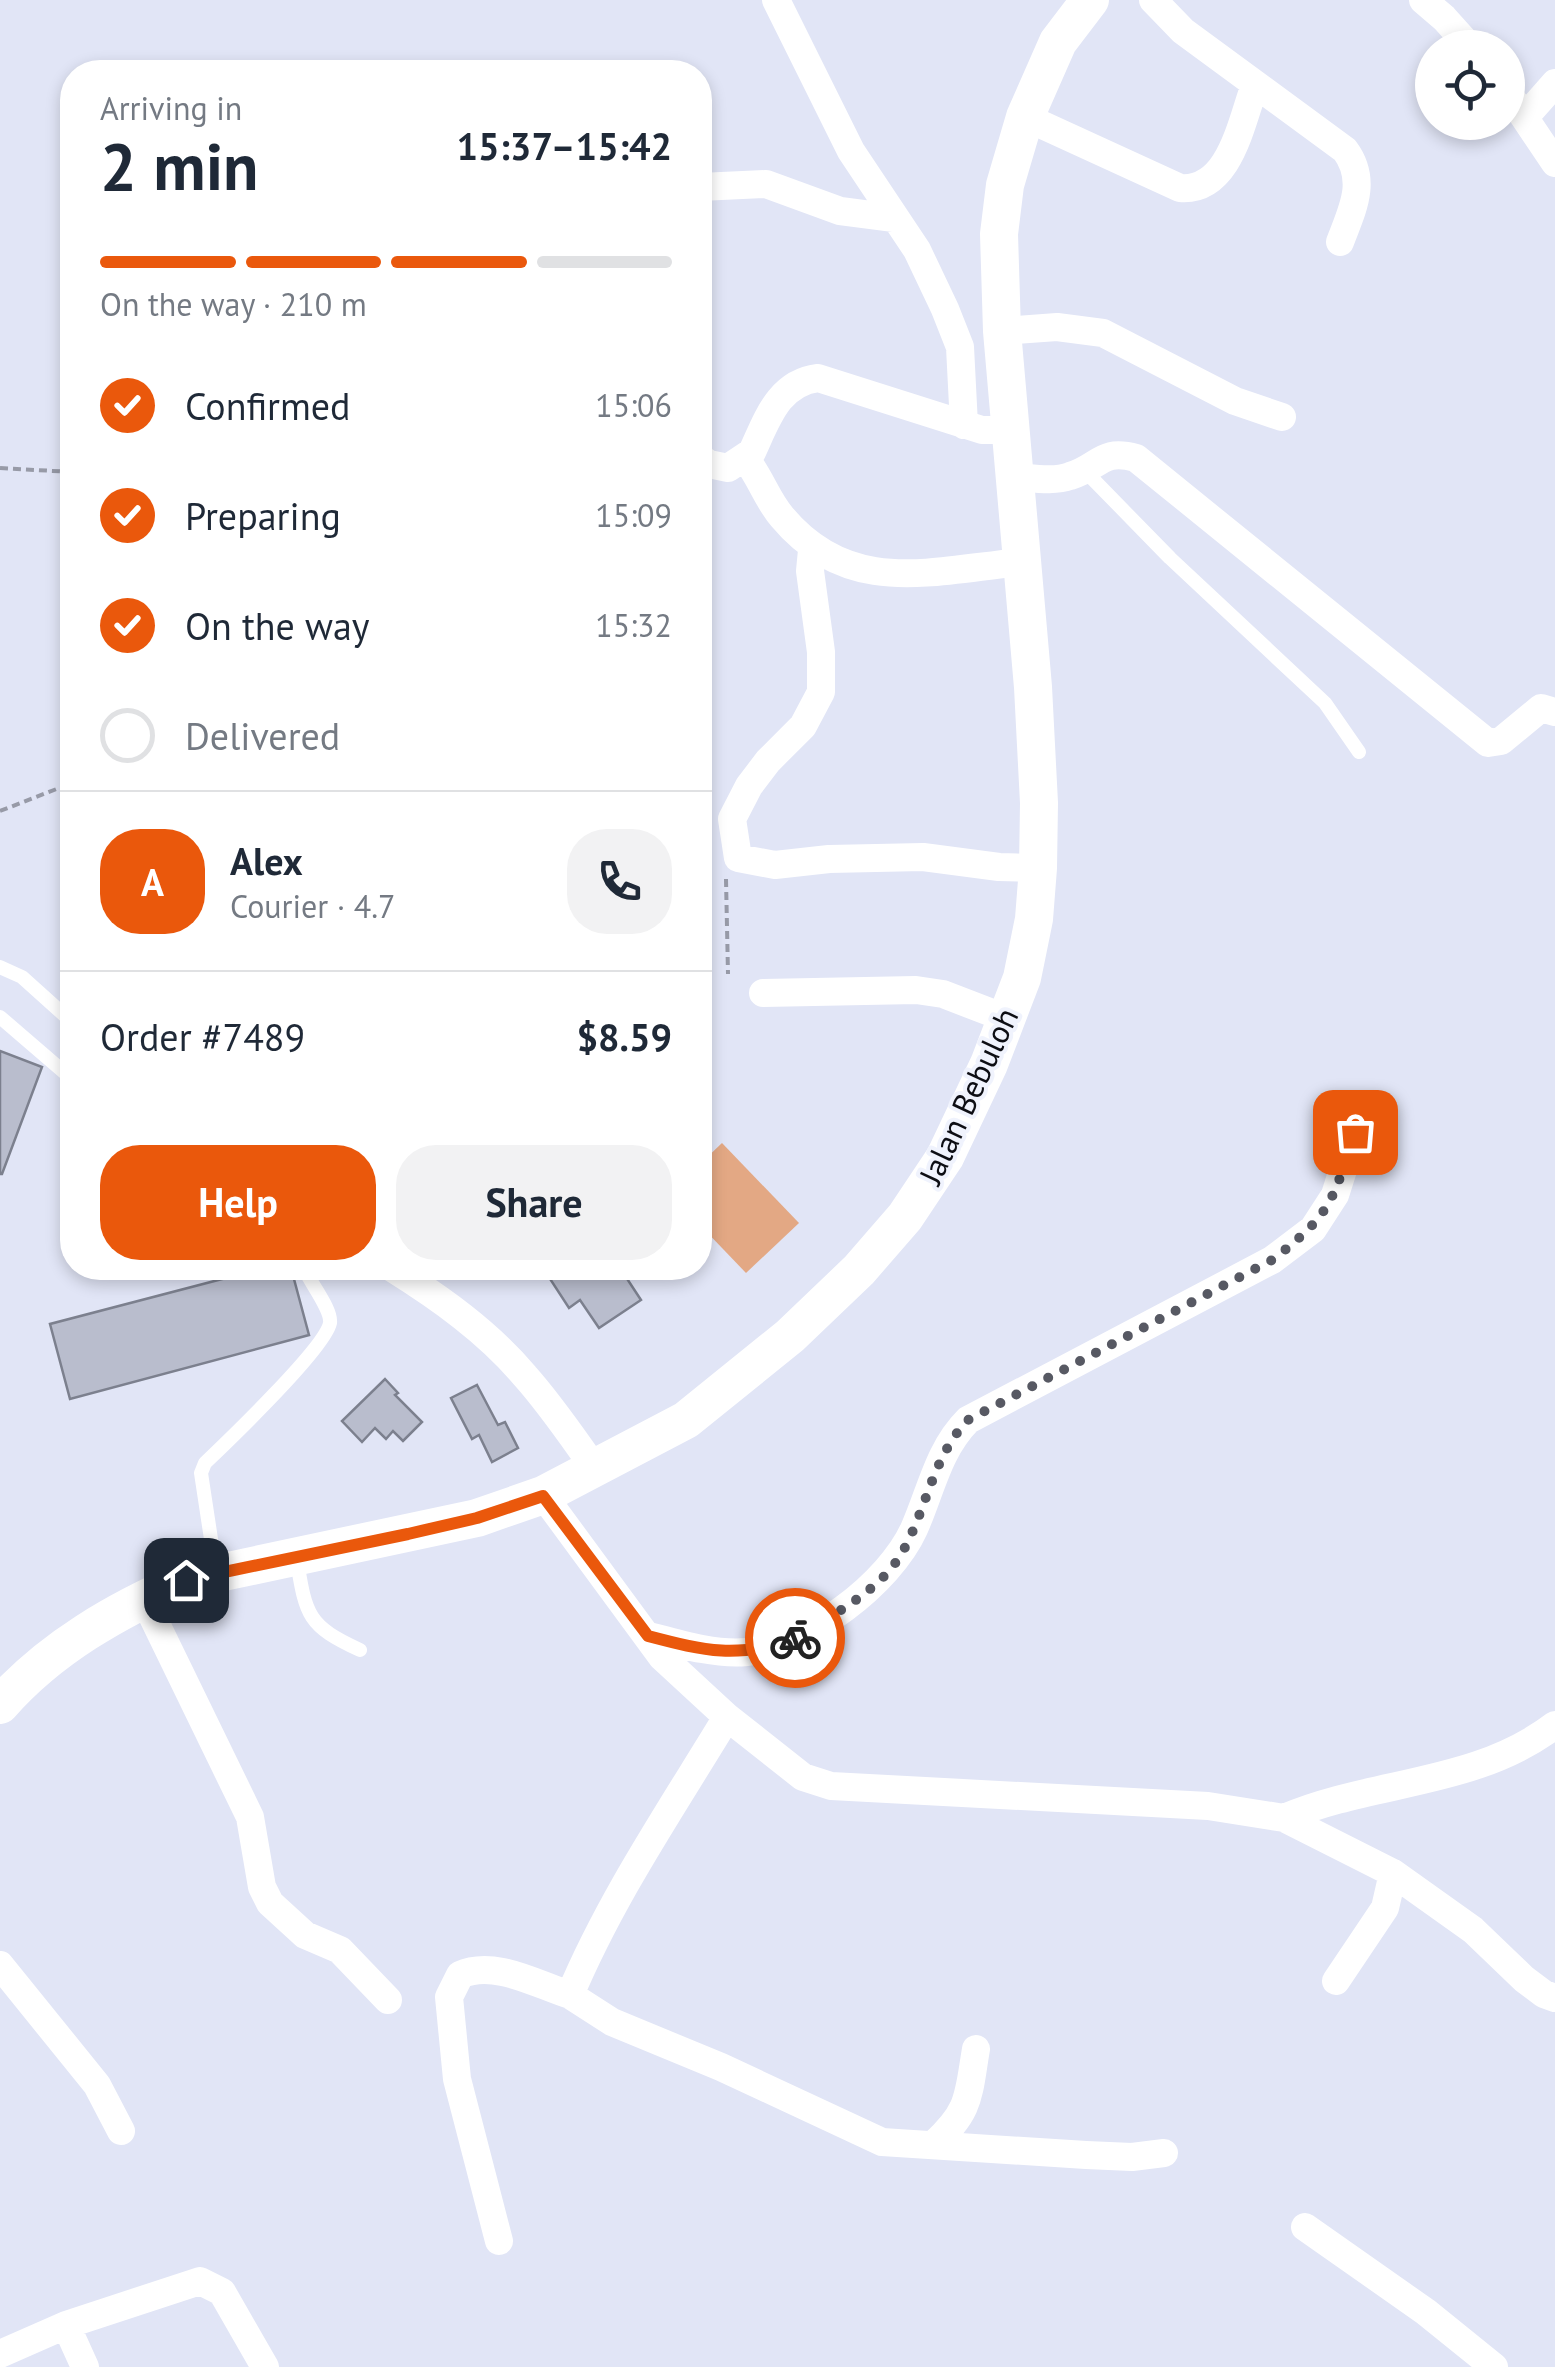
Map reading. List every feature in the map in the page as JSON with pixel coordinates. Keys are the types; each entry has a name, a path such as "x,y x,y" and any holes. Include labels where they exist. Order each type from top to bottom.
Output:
{"main road":[{"name":"Jalan Bebuloh","path":"0,1704 24,1678 80,1636 144,1599 216,1572 477,1518 543,1496 686,1420 790,1336 859,1270 905,1217 945,1158 1008,1019 1026,963 1038,868 1034,704 1002,331 999,234 1006,185 1024,117 1058,42 1090,0"}],"street":[{"path":"776,0 851,150 918,250 960,347 964,425"},
{"path":"1153,0 1184,32 1345,150 1355,164 1358,192 1340,242"},
{"path":"1423,0 1454,30"},
{"path":"1525,116 1555,83"},
{"path":"1024,117 1180,188 1195,189 1215,178 1225,163 1255,85"},
{"path":"1525,118 1555,162"},
{"path":"712,186 766,184 840,211 894,218"},
{"path":"1002,331 1057,327 1103,334 1235,401 1282,417"},
{"path":"712,465 728,468 752,452 783,393 807,379 828,379 982,430 1010,430"},
{"path":"1014,477 1062,478 1115,453 1136,458 1488,743 1502,741 1541,708 1555,712"},
{"path":"745,458 759,474 778,514 812,550 864,572 896,574 1022,562"},
{"path":"812,550 810,572 821,652 821,692 803,726 768,761 732,819 738,858 774,865 829,859 922,858 1038,868"},
{"path":"763,993 916,990 943,994 1008,1019"},
{"path":"648,1636 742,1653 794,1638 855,1600 901,1556 944,1452 968,1420 1272,1260 1313,1228 1335,1195 1355,1132"},
{"path":"412,1280 482,1332 525,1376 596,1470"},
{"path":"543,1496 662,1657 727,1717 803,1777 832,1786 1208,1806 1284,1818 1393,1874 1473,1930 1534,1987 1555,1998"},
{"path":"144,1599 250,1816 262,1887 270,1904 305,1935 340,1950 388,2000"},
{"path":"570,1995 634,1870 727,1717"},
{"path":"1284,1818 1506,1756 1555,1726"},
{"path":"1336,1982 1385,1908 1393,1874"},
{"path":"0,1965 97,2085 121,2130"},
{"path":"498,2241 457,2079 448,1997 460,1975 478,1970 502,1972 570,1995 612,2022 721,2067 882,2142 1132,2157 1164,2153"},
{"path":"934,2144 958,2122 968,2098 976,2049"},
{"path":"1305,2227 1426,2312 1494,2367"},
{"path":"0,2354 66,2325 200,2281 222,2292 265,2367"},
{"path":"66,2325 85,2367"}],"lane":[{"path":"1085,470 1170,558 1325,704 1359,752"},
{"path":"0,966 22,978 60,1011"},
{"path":"0,1016 60,1068"},
{"path":"216,1572 201,1473 205,1463 272,1396 328,1328 328,1308 310,1280"},
{"path":"296,1556 304,1606 313,1621 336,1639 360,1650"}],"path":[{"path":"0,468 60,471"},
{"path":"0,811 60,787"},
{"path":"728,974 726,880 738,858"}],"shaded area":[{"path":"722,1143 799,1223 746,1273 712,1238 712,1153"}],"building":[{"path":"0,1051 42,1067 2,1174 0,1174"},
{"path":"218,1280 294,1280 309,1335 70,1399 50,1324"},
{"path":"551,1280 628,1280 641,1300 599,1328 580,1300 569,1308"},
{"path":"385,1379 422,1422 403,1441 393,1431 386,1439 375,1428 362,1442 342,1421"},
{"path":"477,1385 498,1425 505,1422 518,1448 492,1462 479,1435 472,1439 451,1398"}],"way so far":[{"path":"795,1638 855,1600 901,1556 944,1452 968,1420 1272,1260 1313,1228 1335,1195 1355,1132"}],"route":[{"path":"186,1580 477,1518 543,1496 648,1636 742,1653 795,1638"}]}
